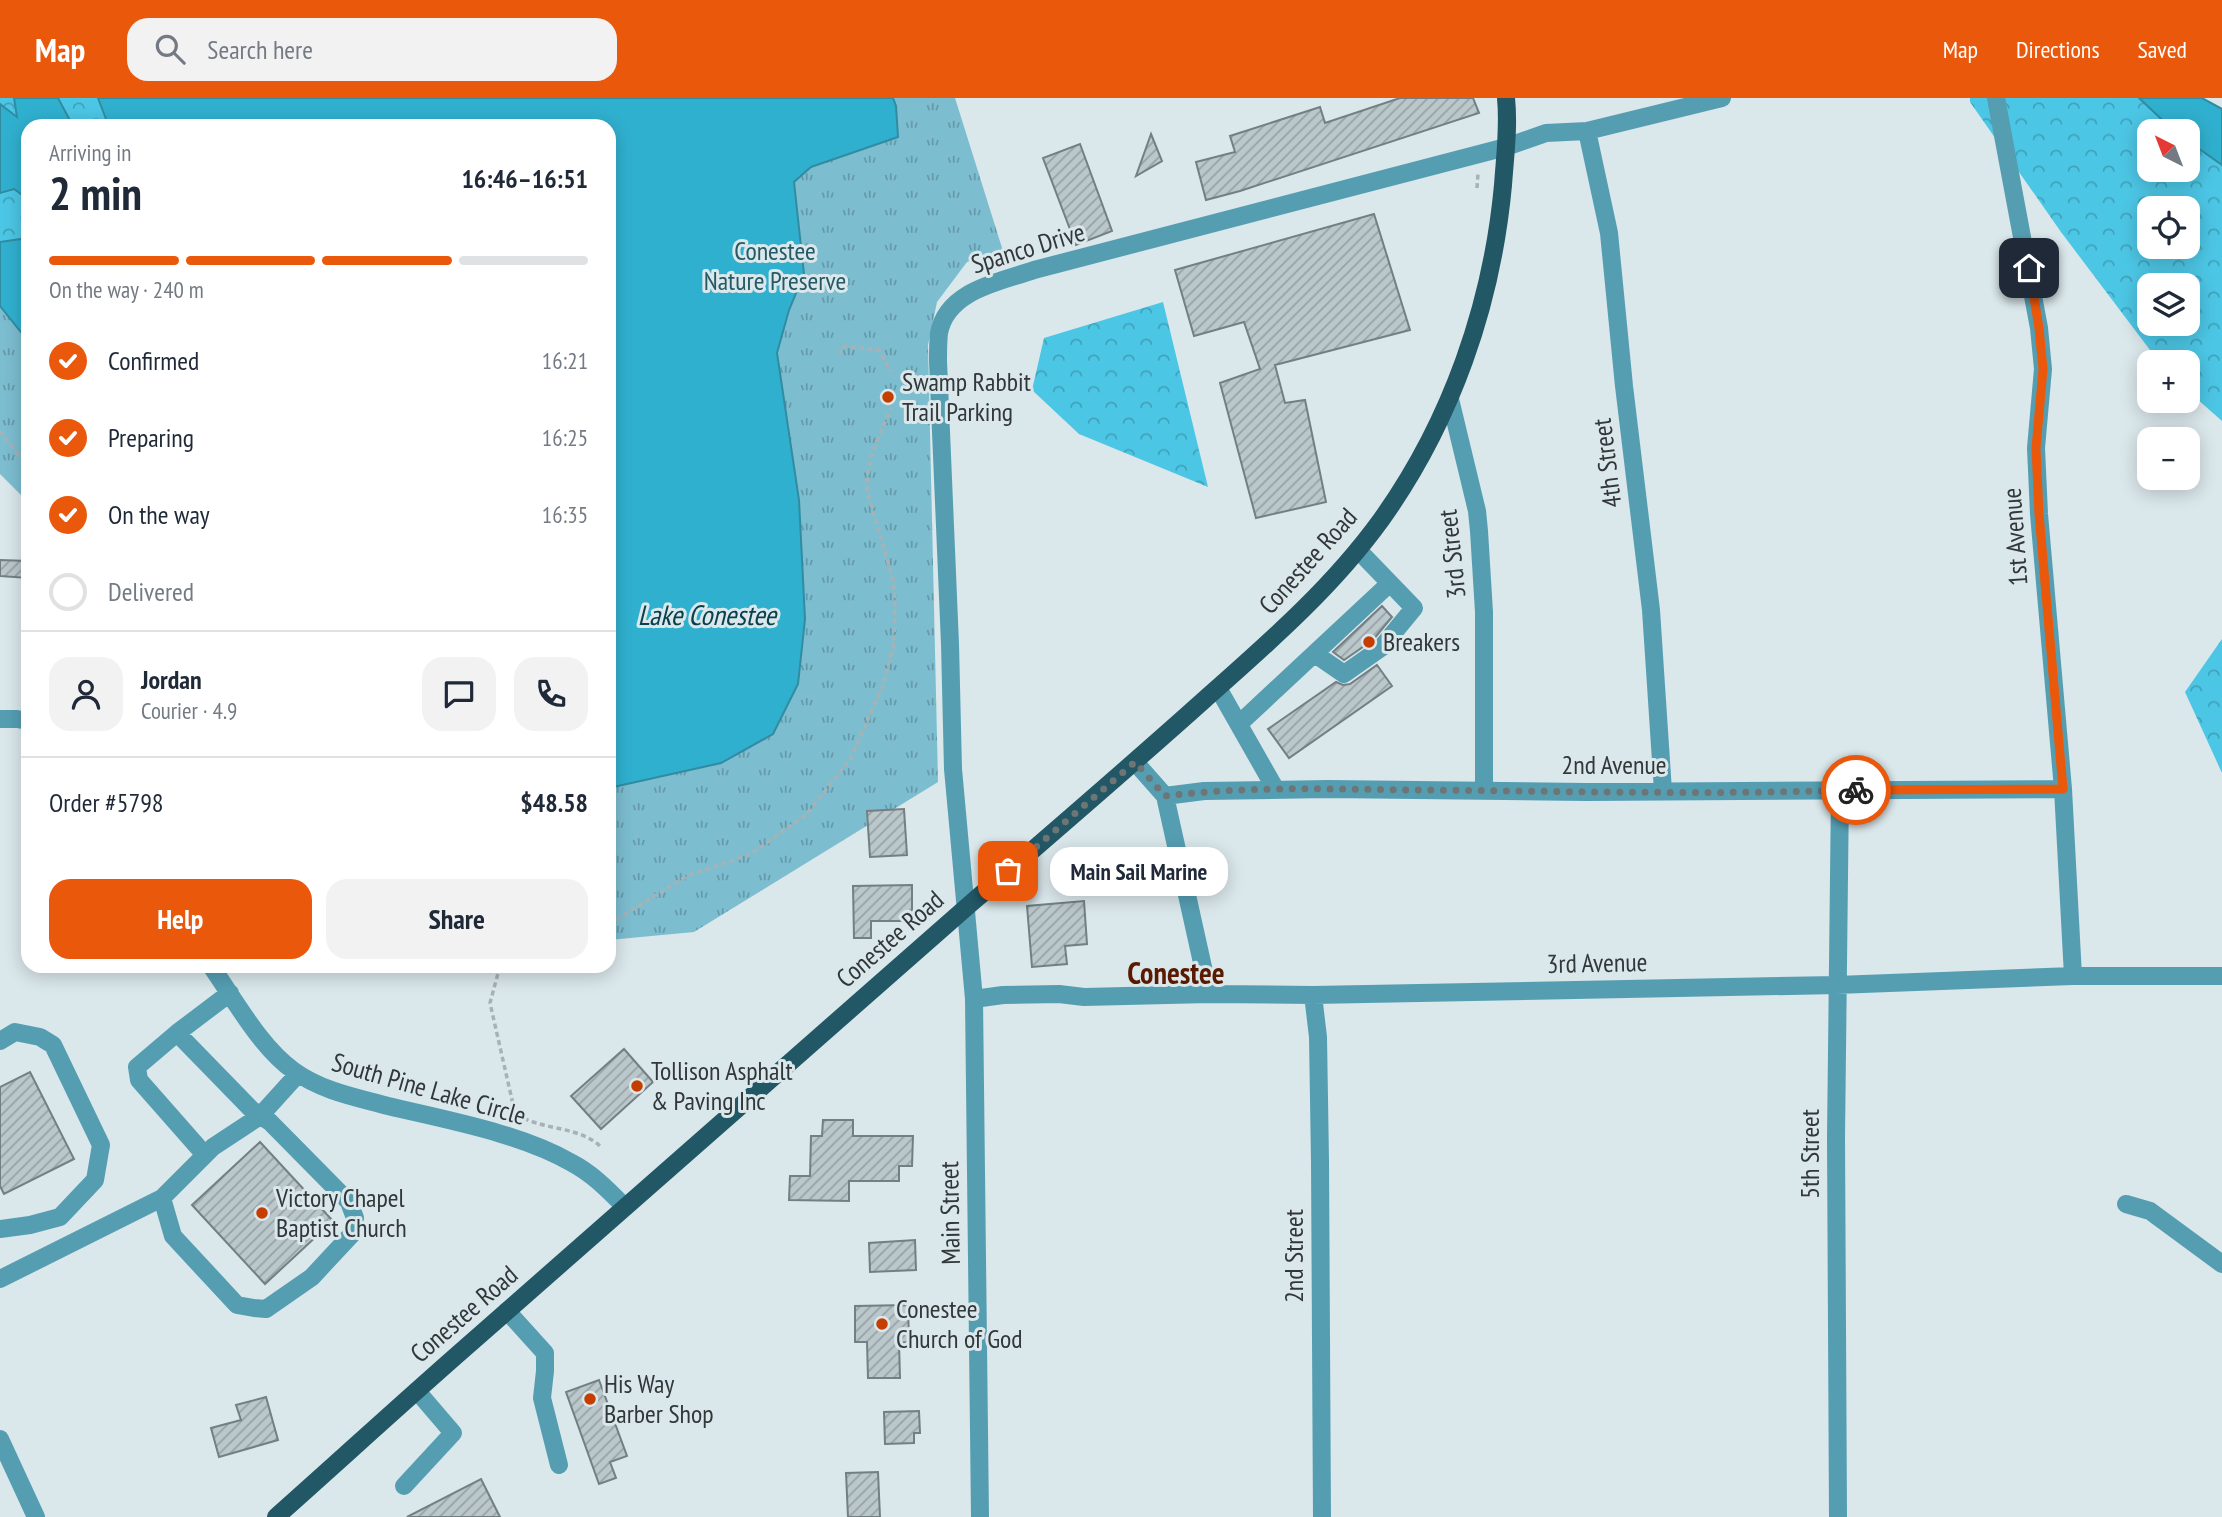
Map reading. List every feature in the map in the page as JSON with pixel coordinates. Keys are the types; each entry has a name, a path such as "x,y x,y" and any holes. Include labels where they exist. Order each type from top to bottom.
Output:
{"main road":[{"name":"Conestee Road","path":"276,1517 625,1207 1218,688 1289,624 1358,550 1384,515 1416,463 1450,399 1468,351 1487,289 1499,231 1506,146 1506,98"}],"street":[{"path":"1506,146 1546,133 1587,131 1722,98"},
{"name":"1st Avenue","path":"1996,98 2039,328 2043,369 2036,448 2039,514 2063,789 2073,976"},
{"name":"4th Street","path":"1587,131 1608,233 1651,610 1663,791"},
{"name":"Spanco Drive","path":"966,908 953,769 938,361 939,334 948,313 969,293 1034,270 1506,146"},
{"name":"3rd Street","path":"1450,399 1477,511 1479,531 1484,612 1483,790"},
{"path":"1315,654 1344,674 1381,648 1413,608 1358,550"},
{"path":"1240,723 1389,584"},
{"path":"1218,688 1276,790"},
{"path":"0,719 21,720"},
{"path":"1135,762 1165,796 1209,994"},
{"name":"2nd Avenue","path":"1165,796 1204,791 1276,790 2063,789"},
{"name":"5th Street","path":"1838,1517 1837,985 1840,790"},
{"name":"Main Street","path":"966,908 974,999 980,1517"},
{"name":"South Pine Lake Circle","path":"216,973 268,1045 298,1074 313,1083 335,1092 461,1124 548,1151 598,1180 625,1207"},
{"name":"3rd Avenue","path":"974,999 1025,994 1084,997 1313,995 1837,985 2073,976 2222,976"},
{"path":"199,1161 139,1080 138,1067 230,993"},
{"name":"2nd Street","path":"1313,995 1318,1037 1320,1147 1322,1517"},
{"path":"0,1041 15,1032 40,1037 53,1045 102,1145 94,1180 60,1217 0,1229"},
{"path":"162,1198 173,1236 237,1305 266,1309 312,1277 352,1234 355,1218 349,1202 177,1033"},
{"path":"0,1279 162,1198 213,1147 260,1116 298,1074"},
{"path":"2126,1204 2150,1211 2222,1264"},
{"path":"60,1217 73,1242"},
{"path":"507,1311 545,1353 542,1398 559,1465"},
{"path":"404,1486 453,1433 417,1391"},
{"path":"1,1442 36,1517"}],"path":[{"path":"840,354 842,346 879,350 891,372"},
{"path":"616,920 687,876 751,854 807,814 851,758 879,696 894,644 893,580 867,490 869,463 891,408"},
{"path":"0,431 21,458"},
{"path":"498,973 490,1003 515,1113 525,1120 591,1138 600,1146"}],"green space":[{"name":"Conestee Nature Preserve","path":"0,98 955,98 1003,251 967,262 937,302 928,345 938,782 694,932 616,939 616,119 21,119 21,495 0,474"},
{"path":"0,98 174,98 164,119 21,119 21,263 0,260"},
{"path":"1970,98 2139,98 2161,119 2137,119 2137,182 2200,182 2200,149 2222,165 2222,421 2200,402 2200,350 2150,350 2139,336 2200,336 2200,273 2137,273 2137,333 2061,232 1970,102"},
{"path":"1163,302 1208,487 1079,434 1032,390 1044,338"},
{"path":"2222,639 2222,773 2185,692"}],"water":[{"path":"14,98 58,98 69,119 21,119 21,194 14,189 0,193 0,104 17,117"},
{"name":"Lake Conestee","path":"98,98 893,98 898,137 811,167 794,182 804,274 789,310 777,353 799,500 805,619 798,684 773,734 721,763 616,786 616,119 106,119"},
{"path":"2139,98 2202,98 2222,109 2222,165 2200,149 2200,119 2161,119"},
{"path":"21,239 21,332 0,306 0,242"}],"building":[{"path":"1400,98 1473,98 1479,113 1206,200 1196,162 1235,152 1230,136 1320,107 1325,123"},
{"path":"1151,134 1162,161 1136,176"},
{"path":"1080,144 1112,231 1076,245 1043,158"},
{"path":"1374,214 1410,330 1275,365 1285,403 1305,400 1326,502 1256,518 1220,383 1260,369 1244,322 1194,336 1175,270"},
{"path":"0,560 21,561 21,578 0,576"},
{"path":"1382,606 1392,617 1373,640 1344,660 1333,652"},
{"path":"1377,665 1392,686 1289,758 1268,729 1336,682 1350,684"},
{"path":"904,809 907,855 870,857 867,811"},
{"path":"1091,858 1109,879 1092,893 1074,872"},
{"path":"912,885 912,921 871,921 871,938 854,938 853,886"},
{"path":"1084,901 1087,944 1065,946 1067,964 1032,967 1027,906"},
{"path":"624,1049 653,1082 601,1129 571,1096"},
{"path":"30,1072 74,1159 4,1194 0,1186 0,1087"},
{"path":"823,1120 853,1120 853,1136 913,1136 912,1166 899,1166 899,1181 849,1181 849,1201 789,1200 790,1176 810,1176 811,1136 822,1136"},
{"name":"Victory Chapel Baptist Church","path":"260,1142 333,1221 265,1284 192,1205"},
{"path":"915,1240 916,1270 870,1272 869,1243"},
{"name":"Conestee Church of God","path":"908,1305 909,1342 899,1343 900,1378 868,1378 867,1342 855,1342 855,1306"},
{"path":"599,1380 627,1456 610,1462 616,1478 599,1484 566,1392"},
{"path":"266,1397 278,1440 219,1457 211,1428 241,1420 236,1405"},
{"path":"919,1411 920,1433 914,1433 914,1443 885,1444 884,1412"},
{"path":"878,1472 880,1517 848,1517 846,1473"},
{"path":"481,1479 500,1517 407,1517"}],"way so far":[{"path":"1008,871 1135,762 1165,796 1204,791 1328,789 1587,792 1856,790"}],"place":[{"name":"Swamp Rabbit Trail Parking","path":"888,397"},
{"name":"Breakers","path":"1369,642"},
{"name":"Main Sail Marine","path":"1008,871"},
{"name":"Tollison Asphalt & Paving Inc","path":"637,1086"},
{"name":"Victory Chapel Baptist Church","path":"262,1213"},
{"name":"Conestee Church of God","path":"882,1324"},
{"name":"His Way Barber Shop","path":"590,1399"}],"district":[{"name":"Conestee","path":"1176,974"}],"route":[{"path":"1856,790 2063,789 2039,514 2036,448 2043,369 2029,268"}]}
